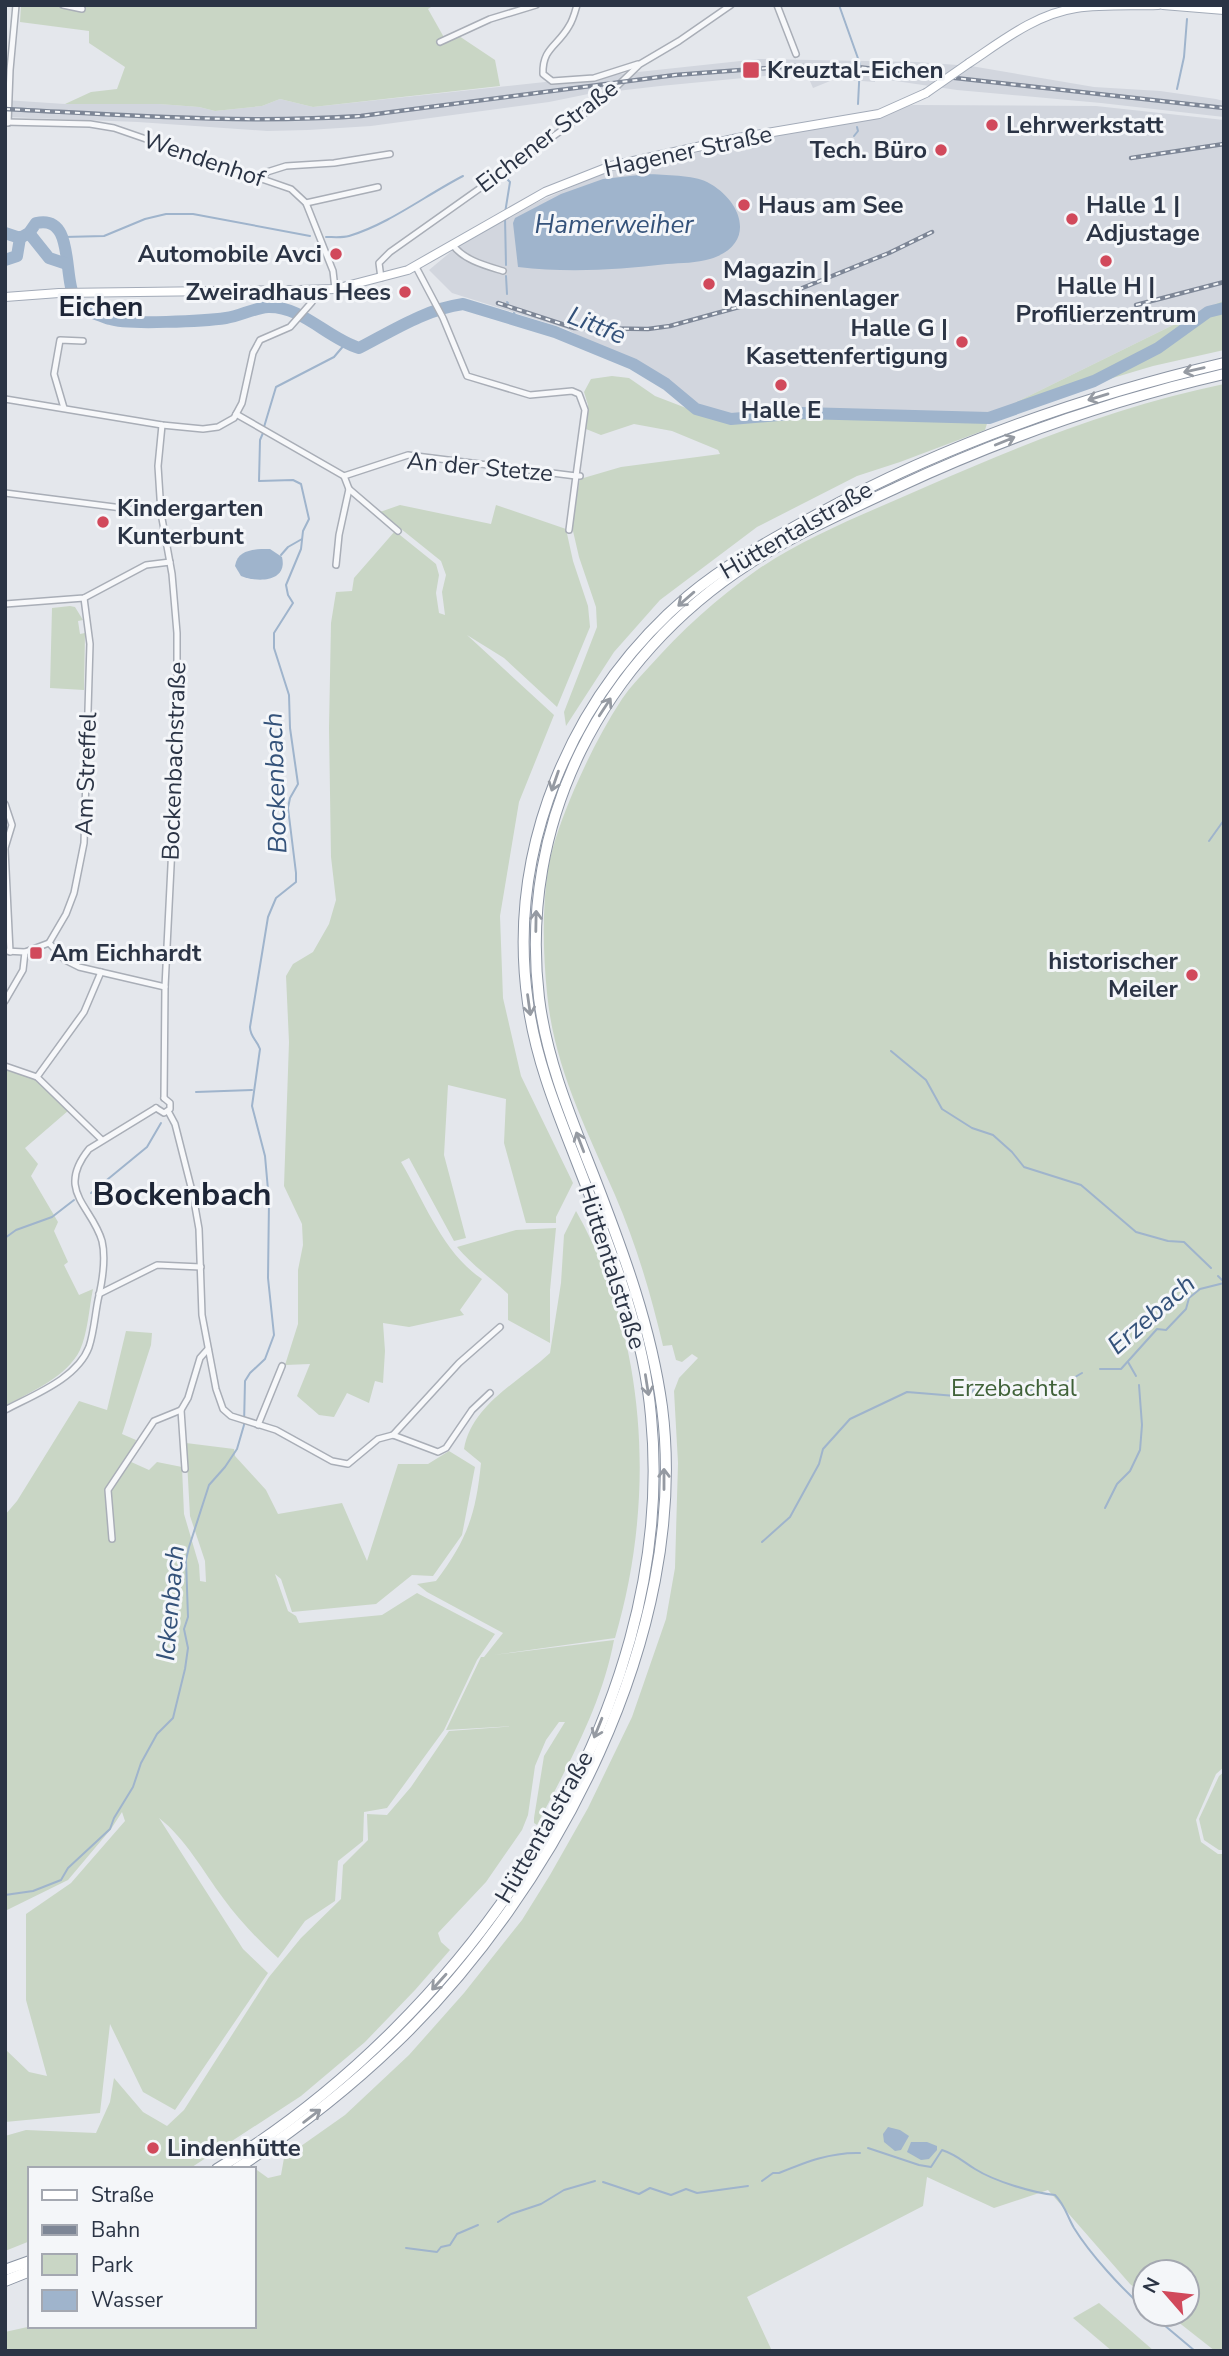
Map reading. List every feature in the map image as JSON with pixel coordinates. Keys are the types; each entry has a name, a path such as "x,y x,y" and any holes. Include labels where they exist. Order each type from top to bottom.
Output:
{"highway":[{"path":"1166,382 1224,363"},
{"path":"1166,382 1224,374"},
{"name":"Hüttentalstraße","path":"219,2167 319,2098 388,2037 463,1956 512,1890 569,1790 615,1684 633,1631 646,1569 654,1503 651,1413 642,1354 610,1246 546,1083 528,1003 524,956 525,909 543,816 559,769 580,726 620,666 654,628 690,594 745,554 839,502 936,456 1088,400 1166,382"},
{"name":"Hüttentalstraße","path":"239,2167 326,2106 395,2045 470,1963 520,1895 579,1794 625,1688 643,1633 656,1571 664,1503 663,1422 656,1376 638,1295 557,1081 539,1002 536,956 536,910 553,819 589,732 628,673 660,636 697,603 750,563 845,512 942,466 1166,382"},
{"path":"5,2270 28,2261"},
{"path":"5,2281 28,2272"}],"main road":[{"name":"Hagener Straße","path":"5,297 59,293 335,289 416,267 555,188 621,163 738,138 858,118 898,106 926,93 1013,33 1065,11 1102,6 1161,5 1224,10"}],"street":[{"path":"7,122 16,5"},
{"path":"63,5 82,9"},
{"path":"440,42 490,19 536,5"},
{"path":"577,5 568,27 548,50 542,62 543,74 552,81 594,78 640,64"},
{"name":"Eichener Straße","path":"381,278 380,261 390,251 607,97 640,64 731,5"},
{"path":"778,5 796,54"},
{"path":"1057,5 1065,11"},
{"path":"1047,7 1051,16"},
{"path":"5,42 13,43"},
{"name":"Wendenhof","path":"7,122 90,124 114,128 291,189 306,203"},
{"path":"262,178 267,172 286,166 334,163 390,154"},
{"path":"335,289 333,271 306,203 378,187"},
{"path":"453,245 458,253 503,271"},
{"name":"An der Stetze","path":"416,267 443,318 467,376 530,395 572,391 579,394 585,410 569,530"},
{"path":"5,399 162,425 218,428 230,422 242,402 253,353 260,340 294,323 312,302 318,290"},
{"path":"64,408 54,374 60,340 83,341"},
{"path":"236,414 344,476 349,489 398,531"},
{"name":"Bockenbachstraße","path":"162,425 158,466 161,513 170,562 177,633 177,745 165,987 164,1098"},
{"name":"An der Stetze","path":"344,476 408,455 578,476"},
{"path":"336,565 339,535 349,489"},
{"path":"5,493 161,513"},
{"path":"5,604 84,598 146,565 170,562"},
{"name":"Am Streffel","path":"49,943 66,914 74,893 84,843 90,644 84,598"},
{"path":"5,804 12,825 5,849 8,951 25,952 49,943 71,964 165,987"},
{"path":"5,1001 23,970 25,952"},
{"path":"37,1077 85,1012 101,972"},
{"path":"5,1066 37,1077 102,1140"},
{"path":"5,1410 61,1380 82,1360 88,1348 99,1294 102,1242 81,1205 75,1177 82,1158 102,1140 156,1108 158,1101 164,1098 170,1102 168,1111 175,1124 193,1195 201,1267 202,1315 216,1390 223,1409 230,1416 276,1430 341,1464 355,1461 379,1439 393,1435 459,1363 500,1327"},
{"path":"156,1108 162,1113 168,1111"},
{"path":"99,1294 157,1265 201,1267"},
{"path":"185,1469 181,1410 188,1398 200,1358 208,1349"},
{"path":"258,1425 282,1366"},
{"path":"393,1435 438,1452 446,1448 472,1410 490,1393"},
{"path":"112,1539 108,1490 154,1421 181,1410"}],"shaded area":[{"path":"759,59 917,62 971,66 1094,87 1160,91 1216,99 1224,101 1224,117 957,90 875,78 875,82 835,79 813,88 806,72 617,91 600,97 598,92 549,102 371,126 308,130 267,131 138,122 5,117 5,100 65,104 159,104 215,111 262,106 280,99 313,107"},
{"path":"913,105 1096,106 1224,120 1224,300 992,414 748,417 701,411 567,329 452,293 429,270 459,245 520,210 600,174"}],"green space":[{"path":"21,5 434,5 428,9 446,41 459,36 495,60 500,86 313,107 280,99 262,106 215,111 159,104 65,104 91,92 117,89 125,67 89,43 89,31 20,22"},
{"path":"1224,300 1224,350 1153,366 992,414"},
{"path":"612,376 629,378 655,396 707,416 779,411 870,418 990,414 985,430 857,476 757,527 660,600 614,652 566,726 564,712 597,627 596,607 573,531 573,515 580,479 621,467 720,454 718,450 672,431 634,424 601,435 586,429 588,405 584,392 591,379"},
{"name":"Erzebachtal","path":"1224,384 1224,1767 1216,1774 1196,1820 1201,1842 1218,1854 1224,1854 1224,2351 1215,2351 1186,2328 1201,2328 1201,2258 1131,2258 1131,2285 1048,2190 994,2208 927,2177 923,2206 747,2297 772,2351 5,2351 5,2332 28,2327 256,2328 256,2171 268,2178 281,2175 284,2158 345,2115 409,2055 464,1993 522,1920 550,1875 588,1808 632,1717 666,1619 675,1568 678,1463 674,1391 679,1378 698,1358 692,1354 682,1362 676,1360 672,1345 663,1346 630,1232 573,1097 556,1046 547,993 544,947 546,884 556,839 579,778 615,710 639,678 700,616 777,557 820,534 966,469 1038,440 1148,403"},
{"path":"400,505 491,524 496,505 566,529 588,606 590,627 557,707 504,658 467,635 554,715 519,802 500,916 503,998 521,1076 573,1183 556,1217 556,1223 526,1223 504,1143 506,1099 448,1085 444,1155 466,1238 454,1241 409,1158 401,1162 445,1241 468,1268 482,1279 460,1310 464,1315 409,1327 383,1323 383,1383 375,1381 369,1403 347,1393 334,1417 319,1415 297,1396 310,1364 285,1365 298,1324 298,1270 303,1245 302,1224 284,1186 289,1042 286,976 293,964 313,952 329,924 336,900 331,857 329,728 331,623 336,592 352,591 354,578 395,531 436,564 439,575 436,593 439,613 445,615 442,592 446,575 441,561 380,512"},
{"path":"75,607 83,620 78,621 80,634 85,633 84,690 50,688 52,608"},
{"path":"5,1069 39,1080 69,1110 25,1148 38,1164 31,1176 58,1222 54,1231 68,1262 64,1265 79,1295 93,1289 85,1336 74,1360 47,1383 5,1406"},
{"path":"576,1211 600,1260 618,1312 631,1366 638,1420 640,1476 628,1585 615,1638 493,1655 614,1640 592,1712 537,1825 534,1818 544,1756 565,1722 559,1722 546,1740 535,1766 528,1815 522,1830 486,1882 438,1933 441,1942 450,1950 365,2042 301,2096 192,2167 28,2167 28,2242 5,2251 5,2136 26,2130 96,2133 110,2102 114,2078 143,2112 167,2126 184,2110 269,1977 301,1938 341,1899 343,1865 368,1840 367,1814 387,1815 411,1787 449,1731 516,1726 446,1730 481,1657 484,1657 503,1633 417,1584 436,1581 463,1539 468,1526 481,1463 464,1449 476,1419 498,1395 550,1353 561,1283 564,1235"},
{"path":"556,1228 550,1290 550,1343 508,1320 508,1294 457,1247 516,1230"},
{"path":"126,1331 152,1333 151,1345 122,1434 136,1440 129,1461 149,1470 157,1462 182,1467 184,1514 199,1565 200,1581 206,1582 205,1561 190,1516 186,1443 234,1449 235,1456 266,1490 278,1514 342,1503 367,1561 398,1464 428,1464 449,1451 475,1467 462,1535 433,1576 412,1575 376,1604 292,1612 281,1579 275,1574 288,1611 296,1616 299,1623 382,1615 417,1593 495,1634 477,1660 444,1730 387,1808 364,1812 363,1841 338,1861 335,1901 305,1921 278,1958 236,1914 185,1845 159,1818 243,1949 268,1973 175,2110 143,2092 110,2024 100,2113 5,2122 5,2049 29,2072 47,2076 26,2000 26,1914 71,1883 125,1821 122,1812 68,1880 5,1911 5,1515 17,1501 79,1401 107,1410"},
{"path":"1224,1772 1224,1850 1219,1850 1204,1840 1199,1819 1219,1776"},
{"path":"1099,2303 1154,2351 1112,2351 1073,2318"}],"water":[{"name":"Hamerweiher","path":"648,174 695,178 719,190 736,210 740,222 735,243 725,252 710,259 694,262 592,270 518,267 513,223 515,218 561,194 603,179"},
{"path":"270,549 282,557 281,572 263,580 241,576 235,566 238,558 248,551"},
{"path":"888,2127 909,2136 901,2150 895,2151 884,2142 883,2134"},
{"path":"911,2142 927,2142 937,2146 937,2150 929,2159 921,2160 907,2152"}],"waterway":[{"path":"839,5 860,64 858,104"},
{"path":"1177,89 1184,57 1187,19"},
{"path":"854,136 858,131 857,127"},
{"path":"326,237 346,237 364,231 463,176"},
{"path":"505,213 510,182 506,178"},
{"path":"64,237 104,236 145,219 166,214 193,214 310,236"},
{"path":"505,218 506,265"},
{"name":"Littfe","path":"5,233 20,238 29,233 36,223 49,223 57,229 63,239 72,292 77,302 88,311 110,319 148,322 202,320 231,317 268,307 280,308 303,317 359,348 423,316 463,304 555,332 633,364 666,384 696,409 731,419 802,413 989,418 1094,381 1158,348 1208,312 1224,308"},
{"path":"29,233 49,258 67,264"},
{"path":"5,260 17,256 20,238"},
{"path":"506,276 507,294"},
{"name":"Littfe","path":"514,313 518,321"},
{"name":"Bockenbach","path":"264,427 276,387 334,357 345,344"},
{"name":"Ickenbach","path":"5,1895 33,1891 61,1880 68,1868 110,1829 157,1734 173,1718 188,1648 184,1629 188,1617 186,1560 189,1547 209,1485 237,1449 244,1425 245,1381 265,1359 274,1335 268,1278 269,1201 265,1156 252,1106 260,1049 250,1027 268,917 276,898 296,882 288,808 298,784 290,728 289,695 274,648 274,633 293,603 286,585 301,549 303,531 309,519 301,484 293,480 259,481 260,440 263,433"},
{"path":"281,555 288,547 302,539"},
{"path":"1209,841 1224,820"},
{"path":"891,1051 926,1080 942,1109 972,1128 993,1135 1024,1167 1081,1185 1136,1232 1168,1241 1184,1242 1211,1268"},
{"path":"196,1092 252,1090"},
{"path":"91,1193 147,1147 161,1123"},
{"path":"5,1238 16,1230 52,1217 74,1200"},
{"path":"1218,1276 1224,1282"},
{"name":"Erzebach","path":"1100,1369 1121,1369 1157,1329 1166,1330 1186,1309 1189,1298 1200,1289 1224,1283"},
{"path":"1128,1362 1136,1376"},
{"name":"Erzebach","path":"762,1542 790,1517 819,1464 823,1449 850,1419 907,1392 968,1397 975,1388 1025,1394 1041,1386 1058,1387 1082,1373"},
{"path":"1105,1508 1117,1484 1130,1471 1140,1450 1142,1425 1139,1385"},
{"path":"868,2148 931,2167 942,2150 992,2178 1055,2195 1089,2249 1131,2295"},
{"path":"762,2181 773,2173 819,2158 860,2153"},
{"path":"498,2222 511,2214 541,2204 564,2190 595,2181"},
{"path":"603,2182 639,2194 650,2188 671,2195 686,2189 697,2193 748,2186"},
{"path":"406,2248 437,2252 441,2247 450,2245 457,2234 478,2225"},
{"path":"1168,2328 1195,2351"}],"railway":[{"path":"5,109 227,119 361,116 675,75 794,66 857,67 1224,108"},
{"path":"1131,158 1224,144"},
{"path":"498,303 574,328 648,329 670,326 790,293 889,253 932,232"},
{"path":"1136,305 1224,282"}],"place":[{"name":"Kreuztal-Eichen","path":"751,70"},
{"name":"Lehrwerkstatt","path":"992,125"},
{"name":"Tech. Büro","path":"941,150"},
{"name":"Haus am See","path":"744,205"},
{"name":"Halle 1 | Adjustage","path":"1072,219"},
{"name":"Automobile Avci","path":"336,254"},
{"name":"Halle H | Profilierzentrum","path":"1106,261"},
{"name":"Magazin | Maschinenlager","path":"709,284"},
{"name":"Zweiradhaus Hees","path":"405,292"},
{"name":"Halle G | Kasettenfertigung","path":"962,342"},
{"name":"Halle E","path":"781,385"},
{"name":"Kindergarten Kunterbunt","path":"103,522"},
{"name":"Am Eichhardt","path":"36,953"},
{"name":"historischer Meiler","path":"1192,975"},
{"name":"Lindenhütte","path":"153,2148"}],"district":[{"name":"Eichen","path":"101,306"},
{"name":"Bockenbach","path":"182,1194"}]}
